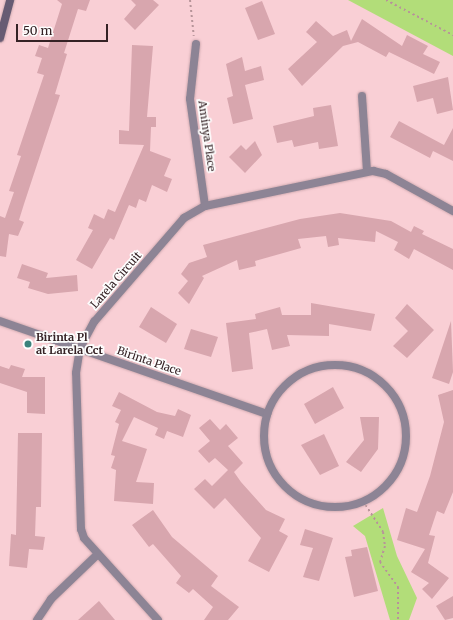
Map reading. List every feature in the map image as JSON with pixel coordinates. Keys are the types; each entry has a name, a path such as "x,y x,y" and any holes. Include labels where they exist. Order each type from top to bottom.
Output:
{"main road":[{"path":"0,38 10,0"}],"street":[{"name":"Aminya Place","path":"196,44 190,99 205,206"},
{"path":"362,96 367,172"},
{"name":"Larela Circuit","path":"158,620 98,554 81,529 76,373 80,348 94,322 184,218 205,206 367,172 386,174 453,211"},
{"name":"Birinta Place","path":"0,321 268,414"},
{"path":"322,366 361,370 386,387 402,414 404,451 386,485 362,501 344,507 318,505 287,488 267,456 264,434 268,414 287,384 322,366"},
{"path":"37,620 51,599 98,554"}],"path":[{"path":"190,0 196,44"},
{"path":"386,0 453,35"},
{"path":"362,501 383,532 385,546 380,562 398,587 398,620"}],"green space":[{"path":"348,0 453,0 453,56"},
{"path":"383,508 397,556 417,598 409,620 390,620 365,536 353,526"}],"building":[{"path":"57,0 90,0 86,11 78,9 64,53 67,54 55,94 60,95 19,220 24,222 18,236 9,234 6,257 0,256 0,216 5,218 14,192 9,191 21,156 17,155 44,75 37,73 42,58 35,56 39,45 48,48 62,4"},
{"path":"131,0 153,0 159,5 135,30 124,19 136,5"},
{"path":"262,1 275,34 258,40 245,8"},
{"path":"362,19 402,46 407,35 428,46 423,54 440,62 434,74 389,52 386,57 358,42 343,46 302,86 288,69 317,42 306,32 316,21 333,36 347,30 351,41"},
{"path":"132,45 153,46 147,117 156,117 156,127 151,127 150,151 171,159 164,176 172,179 167,192 152,185 146,202 139,199 136,208 129,205 114,240 110,238 92,269 76,260 93,230 88,228 94,214 104,219 108,209 115,212 144,145 119,144 119,130 129,131"},
{"path":"242,57 245,71 261,66 264,80 245,85 253,119 233,124 227,98 233,96 226,64"},
{"path":"448,77 453,110 437,114 433,98 417,102 413,86"},
{"path":"331,105 338,146 319,149 318,142 294,147 292,140 277,143 273,126 314,116 313,108"},
{"path":"399,121 444,145 453,128 453,161 433,151 430,158 390,137"},
{"path":"255,141 262,155 245,173 229,157 241,145 246,150"},
{"path":"340,213 391,221 411,232 414,226 424,231 422,234 453,249 453,270 414,249 409,259 394,250 398,242 376,231 375,242 338,238 339,245 328,247 326,236 298,239 301,248 255,261 256,266 239,270 237,260 202,276 204,278 189,304 178,293 188,281 181,274 189,263 207,257 203,245 300,219"},
{"path":"22,264 48,273 46,278 77,275 78,291 48,294 28,288 30,282 17,278"},
{"path":"311,303 375,314 371,331 329,324 329,336 287,335 290,346 272,350 267,329 249,333 253,369 232,372 226,323 256,319 255,314 280,307 282,315 311,315"},
{"path":"407,304 434,330 407,358 393,346 408,331 395,318"},
{"path":"151,307 177,324 166,343 139,327"},
{"path":"451,321 453,372 449,384 432,378"},
{"path":"191,329 218,337 211,357 184,349"},
{"path":"11,365 25,369 22,377 45,377 45,414 27,413 27,392 0,383 0,366 9,369"},
{"path":"333,387 344,408 315,424 304,404"},
{"path":"453,390 453,492 444,514 437,511 429,535 435,536 428,563 449,578 432,599 422,589 429,583 411,572 425,549 397,540 406,508 417,512 430,476 444,422 438,395"},
{"path":"119,392 157,412 175,416 178,409 191,415 183,437 167,431 164,439 155,435 158,428 134,417 122,441 147,449 136,482 154,483 153,504 114,501 116,470 111,468 115,456 111,455 119,424 115,422 121,410 112,406"},
{"path":"360,417 379,417 378,449 361,472 346,462 364,440"},
{"path":"210,419 220,430 226,424 238,438 228,446 243,463 234,472 241,482 266,510 285,519 279,531 288,536 269,572 248,561 261,538 225,498 214,509 194,489 205,479 212,486 228,470 215,458 209,463 198,451 210,441 199,428"},
{"path":"18,433 42,433 41,507 36,507 35,536 45,537 43,550 29,549 27,568 9,566 11,534 16,535"},
{"path":"324,434 339,466 320,475 301,445"},
{"path":"153,510 172,537 218,576 211,586 239,607 228,620 204,620 213,607 193,589 189,593 176,583 181,576 153,544 149,547 132,525"},
{"path":"305,529 333,538 319,581 303,577 313,548 300,545"},
{"path":"367,547 378,591 354,597 345,557 352,556 351,550"},
{"path":"453,596 453,618 445,620 436,606"},
{"path":"99,601 115,620 78,620"}],"place":[{"name":"Birinta Pl at Larela Cct","path":"28,344"}]}
